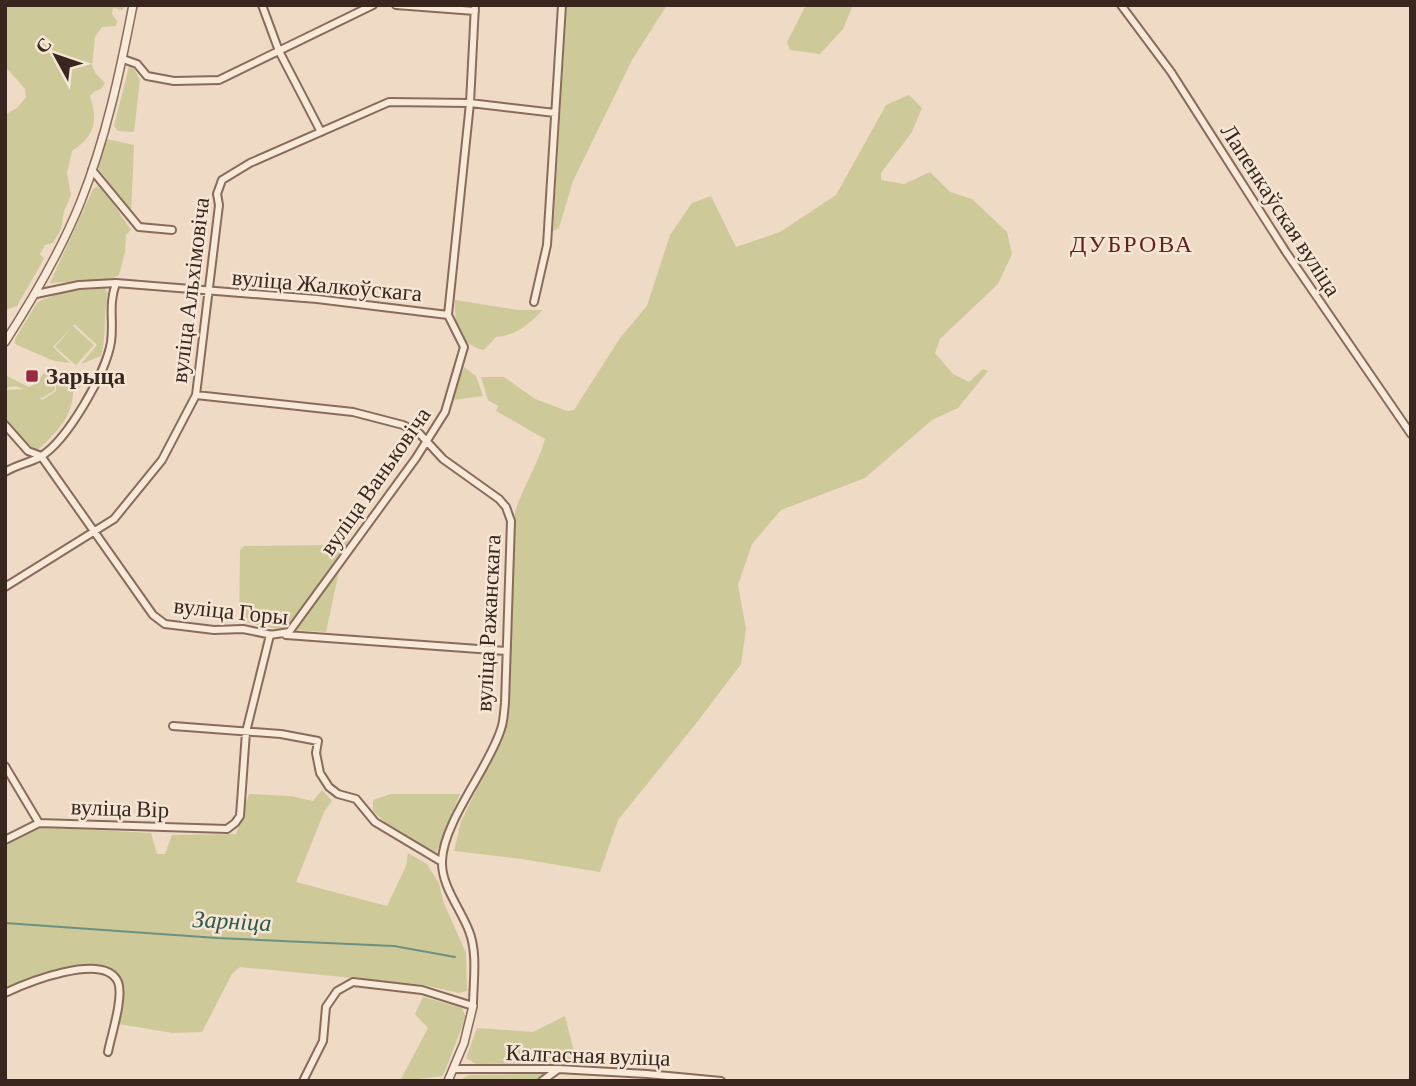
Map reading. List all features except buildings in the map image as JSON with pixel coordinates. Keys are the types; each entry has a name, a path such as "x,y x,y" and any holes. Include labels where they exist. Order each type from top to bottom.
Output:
{"street":[{"path":"5,342 36,294 68,230 92,170 123,59 133,5"},
{"path":"262,5 279,51 321,132"},
{"path":"123,59 137,64 147,76 174,81 210,80 233,75 373,5"},
{"path":"396,5 475,8 470,103 447,315"},
{"path":"534,302 547,245 562,5"},
{"name":"Лапенкаўская вуліца","path":"1121,5 1178,83 1286,252 1411,434"},
{"name":"вуліца Альхімовіча","path":"5,587 114,519 162,460 196,395 219,205 217,194 222,180 250,163 389,102 470,103 555,113"},
{"path":"92,170 139,226 172,230"},
{"path":"5,472 20,463 41,456 61,436 83,407 97,382 111,343 110,300 116,283"},
{"name":"вуліца Жалкоўскага","path":"36,294 79,285 116,283 317,299 447,315"},
{"name":"вуліца Ваньковіча","path":"270,635 289,632 416,458 445,412 464,347 447,315"},
{"path":"196,395 353,412 403,425 419,433 425,440"},
{"name":"вуліца Горы","path":"5,425 29,451 41,456 153,615 165,624 214,630 243,629 270,635 506,651"},
{"name":"вуліца Ражанскага","path":"425,440 443,459 499,499 506,507 511,521 502,728 446,841 442,863"},
{"path":"246,732 270,635"},
{"path":"173,726 281,734 318,741 316,753 320,773 329,787 338,794 356,799 374,821 442,863 446,881 470,932 473,947 473,1006 464,1043 448,1081"},
{"name":"вуліца Вір","path":"5,840 39,823 227,829 236,823 240,816 246,732"},
{"path":"5,766 39,823"},
{"path":"5,993 61,972 105,971 113,976 119,990 108,1052"},
{"path":"303,1081 323,1041 326,1007 337,991 354,982 422,990 473,1006"},
{"name":"Калгасная вуліца","path":"454,1069 558,1069 721,1081"},
{"path":"542,1081 558,1069"}],"shaded area":[{"path":"5,5 126,5 122,10 113,8 116,26 102,27 95,37 92,66 105,83 90,96 94,113 93,128 86,140 72,151 67,173 71,195 64,211 61,229 53,243 45,245 40,254 44,259 17,306 5,310 5,115 18,107 26,97 25,89 5,66"},
{"path":"567,5 667,5 632,60 573,181 559,228 553,231"},
{"path":"806,5 853,5 843,29 820,54 790,50 787,42"},
{"path":"129,67 134,69 140,80 134,132 118,131 114,126"},
{"path":"909,95 922,108 912,132 881,173 881,180 904,184 930,172 950,192 972,199 1007,232 1012,254 998,284 940,339 935,353 953,374 969,382 983,369 988,371 958,408 932,420 865,478 781,510 752,544 738,585 746,629 741,664 618,820 600,872 454,851 461,822 508,723 515,512 545,439 496,411 498,406 488,400 481,377 504,377 535,399 567,411 574,410 620,338 647,306 670,235 692,203 711,196 736,247 780,232 836,195 886,105"},
{"path":"106,139 134,145 131,212 98,168"},
{"path":"98,186 131,230 126,235 119,275 111,279 50,283 93,189"},
{"path":"104,288 108,293 101,356 81,364 97,345 74,324 53,347 70,363 54,361 15,344 15,339 37,303 62,292"},
{"path":"455,300 518,310 543,310 522,328 496,337 484,350 469,343 460,332"},
{"path":"73,326 94,345 76,365 55,347"},
{"path":"464,367 476,376 483,396 452,400"},
{"path":"72,372 80,376 83,385 73,392 66,418 37,451 25,443 5,420 5,390 24,389 15,386 5,388 5,375 29,387 44,373 55,374 55,390 42,398 39,397 42,400 56,391 56,373"},
{"path":"350,540 283,630 239,621 240,550 244,546 333,545"},
{"path":"352,549 355,549 339,571 326,632 297,630 296,627"},
{"path":"322,790 332,801 324,812 296,882 387,906 406,866 408,853 427,864 439,883 443,901 466,953 467,991 459,993 424,985 240,967 232,974 202,1032 173,1033 119,1024 125,988 110,968 70,967 30,977 5,988 5,845 41,827 151,833 157,854 165,854 172,835 236,834 249,794 291,796 313,801"},
{"path":"391,794 460,794 436,853 393,830 373,811 373,800"},
{"path":"423,997 462,1008 466,1017 443,1076 400,1081 428,1028 415,1014"},
{"path":"565,1016 577,1063 476,1064 466,1058 477,1028 533,1032"},
{"path":"545,1074 534,1081 458,1081 469,1075"}],"waterway":[{"name":"Зарніца","path":"5,923 217,938 394,946 455,957"}],"place":[{"name":"Зарыца","path":"32,376"}],"district":[{"name":"ДУБРОВА","path":"1132,244"}]}
